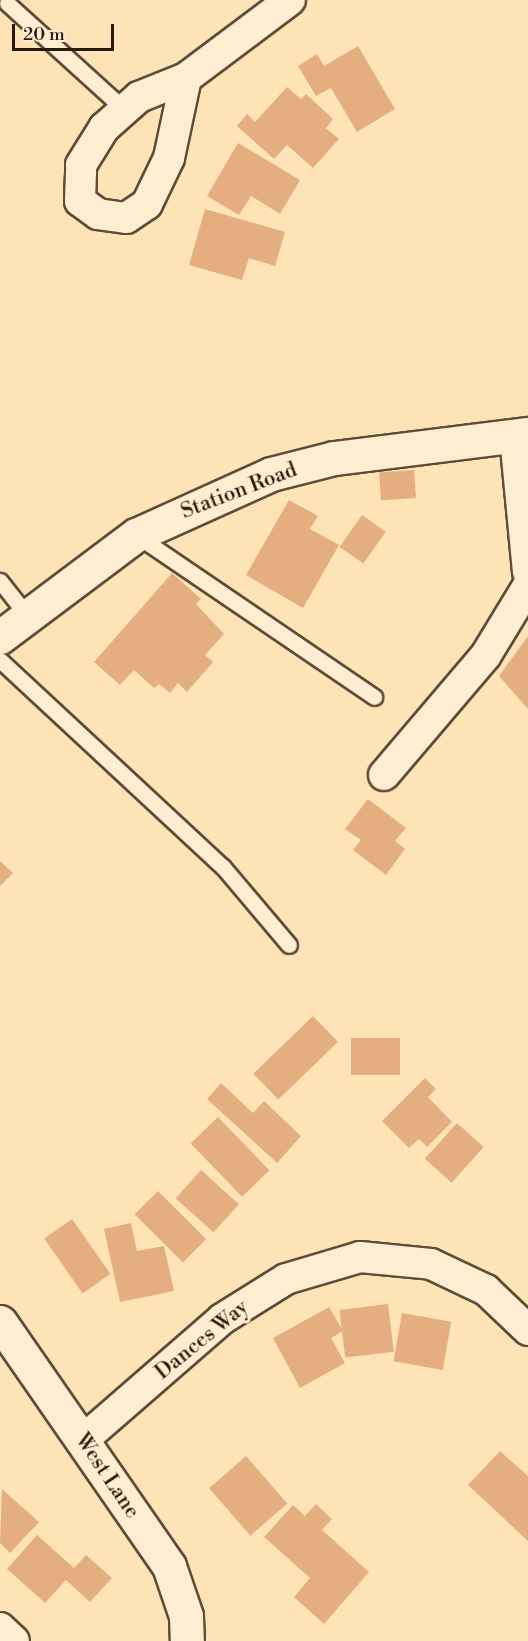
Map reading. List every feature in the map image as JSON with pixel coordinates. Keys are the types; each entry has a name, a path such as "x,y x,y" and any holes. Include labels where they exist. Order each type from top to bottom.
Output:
{"street":[{"path":"186,78 169,158 147,204 126,218 98,214 81,201 81,165 104,128 139,97 186,78 290,0"},
{"name":"Station Road","path":"0,637 26,614 136,535 271,474 334,458 524,443 528,573"},
{"path":"384,775 486,655 528,586"},
{"name":"Dances Way","path":"83,1440 222,1319 286,1279 360,1257 430,1264 486,1290 528,1330"},
{"name":"West Lane","path":"0,1322 169,1566 186,1616 187,1641"},
{"path":"0,1628 14,1641"}],"lane":[{"path":"7,3 125,110"},
{"path":"136,535 374,697"},
{"path":"0,580 26,614"},
{"path":"0,660 223,867 288,945"}],"building":[{"path":"358,46 395,109 357,132 331,88 316,96 298,66 317,54 324,66"},
{"path":"287,87 301,99 306,94 333,119 326,128 339,139 313,168 287,145 274,159 237,126 247,114 255,122"},
{"path":"238,143 300,180 280,214 251,196 239,215 207,196"},
{"path":"205,209 285,232 275,266 249,258 242,280 189,265"},
{"path":"414,470 416,498 381,500 379,472"},
{"path":"289,500 318,516 310,529 339,545 303,608 246,575"},
{"path":"362,515 386,532 363,564 340,547"},
{"path":"172,573 201,599 196,604 224,634 205,655 213,662 187,692 178,683 170,693 159,684 154,688 134,670 120,685 94,662"},
{"path":"528,636 528,709 499,676"},
{"path":"368,799 406,828 395,841 405,849 386,875 353,850 361,840 345,829"},
{"path":"0,861 13,873 0,886"},
{"path":"313,1016 338,1042 278,1100 253,1074"},
{"path":"351,1038 400,1038 400,1075 351,1075"},
{"path":"425,1078 436,1089 428,1097 452,1122 427,1147 419,1139 409,1148 382,1121"},
{"path":"221,1083 253,1113 264,1101 301,1136 277,1163 207,1099"},
{"path":"218,1117 269,1170 242,1197 191,1143"},
{"path":"457,1123 484,1147 452,1183 425,1159"},
{"path":"201,1170 239,1204 213,1232 176,1198"},
{"path":"158,1191 206,1239 183,1262 135,1214"},
{"path":"72,1219 110,1274 83,1293 44,1239"},
{"path":"131,1223 137,1251 164,1246 174,1291 120,1302 104,1229"},
{"path":"388,1304 394,1352 345,1358 339,1310"},
{"path":"329,1307 343,1331 331,1338 345,1363 300,1388 273,1338"},
{"path":"402,1313 451,1322 443,1370 393,1361"},
{"path":"500,1451 528,1476 528,1541 468,1485"},
{"path":"246,1456 287,1504 250,1536 209,1488"},
{"path":"2,1489 39,1522 10,1553 0,1543"},
{"path":"316,1504 332,1519 322,1530 369,1572 324,1624 294,1597 310,1578 264,1537 293,1505 305,1516"},
{"path":"37,1535 74,1568 86,1555 112,1578 90,1602 66,1580 45,1603 7,1569"}]}
